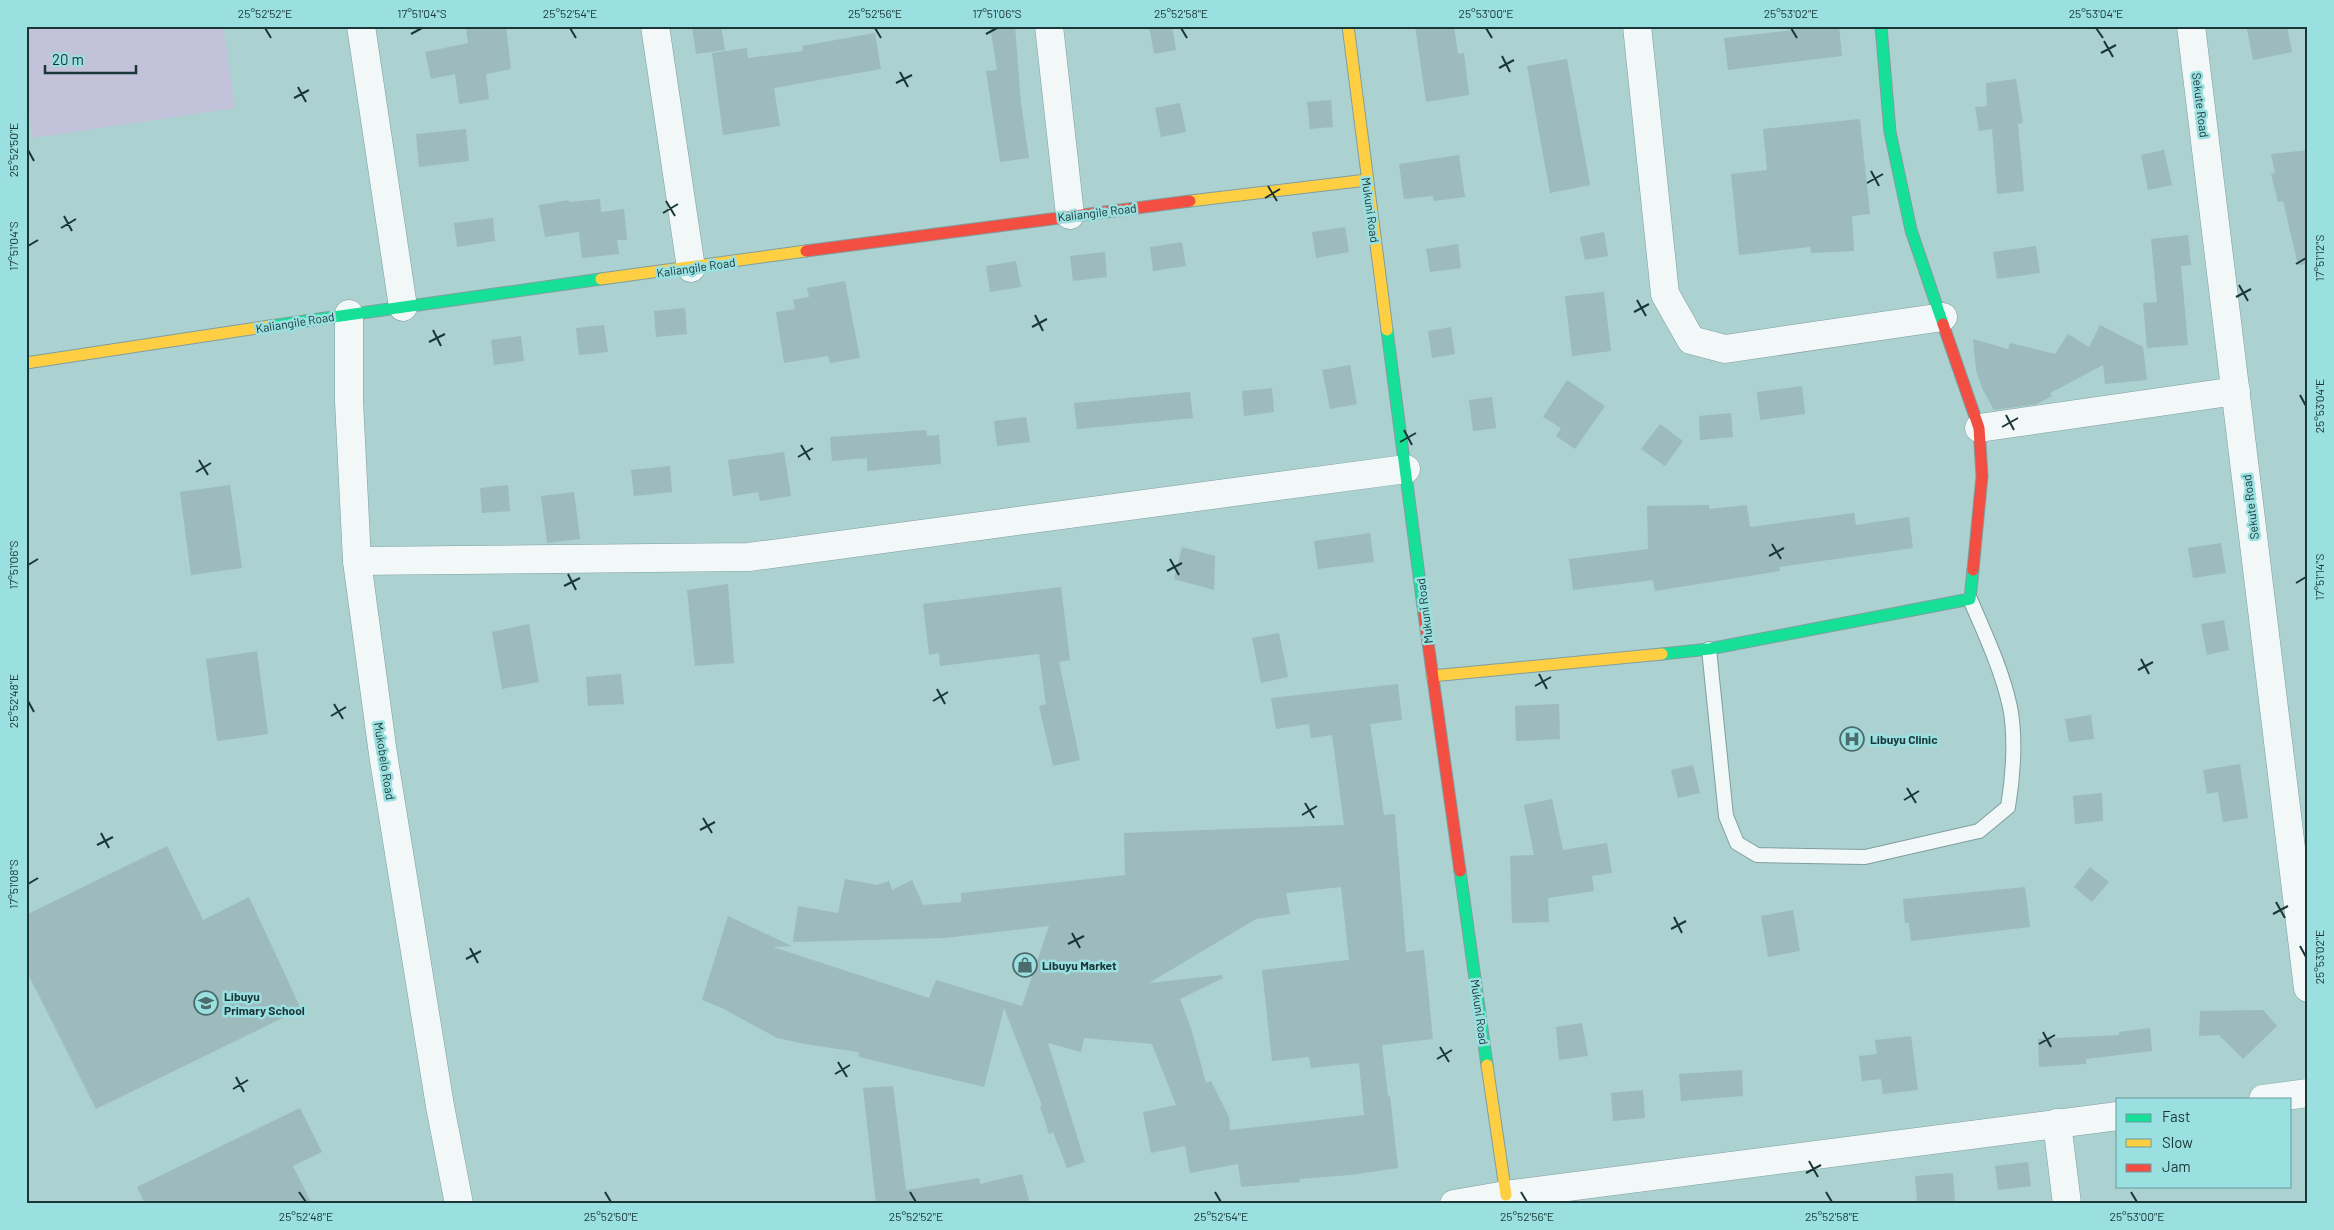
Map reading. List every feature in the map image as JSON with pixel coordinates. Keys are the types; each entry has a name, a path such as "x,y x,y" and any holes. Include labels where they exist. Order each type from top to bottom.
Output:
{"street":[{"path":"361,26 403,307"},
{"path":"655,26 691,268"},
{"path":"1049,26 1070,214"},
{"name":"Mukuni Road","path":"1348,26 1432,676 1506,1195"},
{"path":"1637,26 1665,294 1691,340 1724,349 1942,317"},
{"path":"1432,676 1709,649 1970,599 1982,476 1979,428 1912,230 1890,132 1882,57 1881,26"},
{"name":"Sekute Road","path":"2192,26 2308,988"},
{"name":"Kaliangile Road","path":"26,364 349,314 1070,214 1367,180"},
{"name":"Mukobelo Road","path":"349,314 349,401 357,561 384,764 440,1106 459,1204"},
{"path":"1979,428 2236,391"},
{"path":"357,561 749,557 1406,469"},
{"path":"2272,1098 2308,1094"},
{"path":"1454,1204 1506,1195 2116,1116"},
{"path":"2057,1123 2067,1204"}],"lane":[{"path":"1709,649 1726,816 1737,843 1757,855 1865,857 1980,831 2008,807 2013,776 2010,709 1996,661 1970,599"}],"shaded area":[{"path":"26,26 223,26 235,108 33,138 26,94"}],"building":[{"path":"506,26 511,69 486,74 489,99 459,104 455,74 431,79 425,52 468,43 466,29"},
{"path":"692,26 721,26 725,50 696,54"},
{"path":"990,26 1015,26 1021,104 1029,158 1000,162 986,71 997,70"},
{"path":"1149,26 1172,26 1176,50 1154,54"},
{"path":"1415,26 1454,26 1458,54 1464,53 1469,95 1426,102"},
{"path":"1793,26 1839,26 1842,56 1728,70 1724,38 1794,30"},
{"path":"2261,26 2287,26 2292,52 2253,60 2247,29"},
{"path":"875,33 881,69 774,88 780,126 723,135 712,53 747,48 748,58 803,51 802,46"},
{"path":"1567,59 1590,185 1550,193 1527,66"},
{"path":"2016,79 2023,123 2018,124 2024,191 1997,194 1992,129 1979,131 1975,107 1987,106 1986,83"},
{"path":"1331,100 1333,127 1310,129 1307,102"},
{"path":"1180,103 1186,132 1161,137 1155,108"},
{"path":"1860,119 1870,214 1852,216 1854,251 1811,253 1810,247 1739,255 1731,174 1767,170 1763,129"},
{"path":"466,129 469,161 419,167 416,134"},
{"path":"2164,150 2172,185 2148,190 2141,155"},
{"path":"2308,150 2308,264 2298,265 2283,201 2278,202 2271,174 2275,173 2271,154"},
{"path":"1459,155 1465,197 1434,201 1433,196 1404,199 1399,164"},
{"path":"600,199 601,212 624,209 627,240 617,240 619,254 582,258 579,232 545,237 539,205 569,200 569,202"},
{"path":"493,218 495,241 457,247 454,223"},
{"path":"1345,227 1349,252 1316,258 1312,232"},
{"path":"1604,232 1608,256 1585,260 1580,237"},
{"path":"2188,235 2191,265 2181,266 2188,345 2147,348 2143,303 2157,302 2151,239"},
{"path":"1182,242 1186,266 1153,271 1150,247"},
{"path":"1458,244 1461,268 1430,272 1426,249"},
{"path":"2036,246 2040,273 1997,279 1993,252"},
{"path":"1105,252 1107,277 1073,281 1070,256"},
{"path":"1016,261 1021,287 990,292 986,266"},
{"path":"845,281 860,358 830,363 828,356 784,363 776,312 795,309 793,300 809,297 807,288"},
{"path":"1604,292 1611,351 1572,356 1565,296"},
{"path":"685,308 687,334 656,337 654,311"},
{"path":"604,325 608,352 579,355 576,328"},
{"path":"2100,325 2143,347 2147,380 2105,384 2103,365 2050,393 2052,396 2037,404 1994,410 1982,388 1976,370 1973,339 2008,349 2010,343 2055,354 2068,334 2089,347"},
{"path":"1451,327 1455,354 1432,358 1428,331"},
{"path":"521,336 524,361 494,365 491,340"},
{"path":"1350,365 1357,404 1330,409 1322,370"},
{"path":"1567,380 1605,406 1575,449 1556,436 1561,428 1543,417"},
{"path":"1802,386 1805,414 1760,420 1757,392"},
{"path":"1272,388 1274,412 1244,416 1242,391"},
{"path":"1190,392 1193,418 1077,429 1074,403"},
{"path":"1492,397 1496,428 1473,431 1469,400"},
{"path":"1731,413 1733,437 1700,440 1699,416"},
{"path":"1026,417 1030,442 997,446 994,421"},
{"path":"1660,424 1683,441 1665,466 1641,449"},
{"path":"926,430 927,436 939,435 941,464 867,471 867,458 832,461 830,437"},
{"path":"784,452 791,496 760,501 758,492 733,496 728,460"},
{"path":"670,466 672,492 634,496 631,470"},
{"path":"230,485 242,568 191,575 180,492"},
{"path":"508,485 510,511 482,513 480,488"},
{"path":"574,492 580,539 547,543 541,496"},
{"path":"1709,505 1709,509 1747,505 1750,527 1854,513 1856,525 1909,517 1913,548 1779,567 1780,571 1655,591 1653,580 1573,590 1569,559 1648,549 1647,506"},
{"path":"1370,533 1374,562 1318,569 1314,541"},
{"path":"2221,543 2226,573 2193,578 2188,548"},
{"path":"1182,547 1215,556 1214,590 1174,579"},
{"path":"728,584 734,663 695,666 687,590"},
{"path":"1061,587 1070,660 1059,662 1080,760 1053,766 1039,706 1046,704 1039,654 940,666 939,653 929,655 923,604"},
{"path":"2224,620 2229,650 2207,655 2201,624"},
{"path":"529,624 539,682 502,689 492,632"},
{"path":"1279,633 1288,677 1261,683 1252,638"},
{"path":"257,651 268,734 217,741 206,659"},
{"path":"621,674 624,704 588,706 586,677"},
{"path":"1398,684 1402,720 1370,724 1384,815 1395,814 1406,952 1424,950 1433,1039 1382,1045 1398,1168 1350,1175 1299,1179 1300,1182 1241,1187 1238,1164 1190,1173 1185,1146 1151,1153 1143,1112 1176,1105 1152,1044 1084,1038 1081,1052 1048,1043 1085,1162 1067,1168 1053,1132 1049,1134 1040,1106 1042,1105 1004,1008 984,1087 859,1057 858,1052 777,1038 722,1008 702,1000 728,916 792,946 773,947 929,998 936,980 1022,1006 1049,926 945,938 793,942 798,906 838,913 845,879 877,885 889,881 892,890 912,880 923,905 961,902 961,893 1125,875 1124,833 1344,825 1332,735 1311,738 1309,724 1276,729 1271,698","holes":["1341,887 1349,960 1262,970 1272,1061 1309,1057 1311,1068 1359,1063 1364,1115 1230,1130 1229,1117 1211,1081 1206,1083 1191,1028 1180,999 1223,978 1222,975 1149,983 1256,919 1290,914 1286,893"]},
{"path":"1559,704 1560,739 1516,741 1515,706"},
{"path":"2091,715 2094,739 2069,742 2065,719"},
{"path":"2240,764 2248,818 2223,822 2218,792 2207,794 2203,770"},
{"path":"1693,765 1700,793 1678,798 1671,770"},
{"path":"2102,793 2103,821 2075,824 2073,796"},
{"path":"1552,799 1563,850 1607,843 1612,873 1592,876 1594,891 1548,898 1549,922 1512,923 1510,856 1534,855 1524,805"},
{"path":"167,846 203,920 249,897 301,1009 96,1109 26,970 26,915"},
{"path":"2090,867 2109,882 2092,902 2074,887"},
{"path":"2025,887 2030,927 1911,941 1909,923 1905,923 1903,899"},
{"path":"1793,910 1800,951 1768,957 1761,916"},
{"path":"2263,1010 2277,1026 2243,1059 2219,1035 2199,1036 2200,1011"},
{"path":"1582,1023 1588,1056 1559,1060 1556,1027"},
{"path":"2150,1028 2152,1051 2086,1059 2086,1064 2039,1067 2038,1039 2119,1035 2119,1032"},
{"path":"1911,1036 1918,1090 1883,1094 1881,1079 1862,1081 1859,1056 1877,1054 1875,1040"},
{"path":"1742,1070 1743,1096 1681,1101 1679,1074"},
{"path":"893,1086 906,1190 979,1178 980,1184 1022,1174 1030,1204 876,1204 863,1088"},
{"path":"1643,1090 1645,1118 1613,1121 1611,1093"},
{"path":"300,1108 322,1152 293,1166 312,1204 145,1204 137,1187"},
{"path":"2028,1162 2031,1186 1998,1190 1995,1166"},
{"path":"1953,1173 1955,1204 1917,1202 1915,1176"}],"traffic: fast":[{"path":"1881,26 1890,132 1911,230 1943,324"},
{"path":"270,326 601,279"},
{"path":"1387,330 1424,614"},
{"path":"1662,654 1709,649 1970,599 1973,570"},
{"path":"1460,871 1487,1065"}],"traffic: slow":[{"path":"1348,26 1387,330"},
{"path":"1190,201 1367,180"},
{"path":"601,279 806,251"},
{"path":"26,363 270,326"},
{"path":"1432,676 1662,654"},
{"path":"1487,1065 1506,1195"}],"traffic: jam":[{"path":"806,251 1190,201"},
{"path":"1943,324 1979,428 1982,476 1973,570"},
{"path":"1424,614 1460,871"}],"place":[{"name":"Libuyu Clinic","path":"1852,739"},
{"name":"Libuyu Market","path":"1025,965"},
{"name":"Libuyu Primary School","path":"206,1003"}]}
